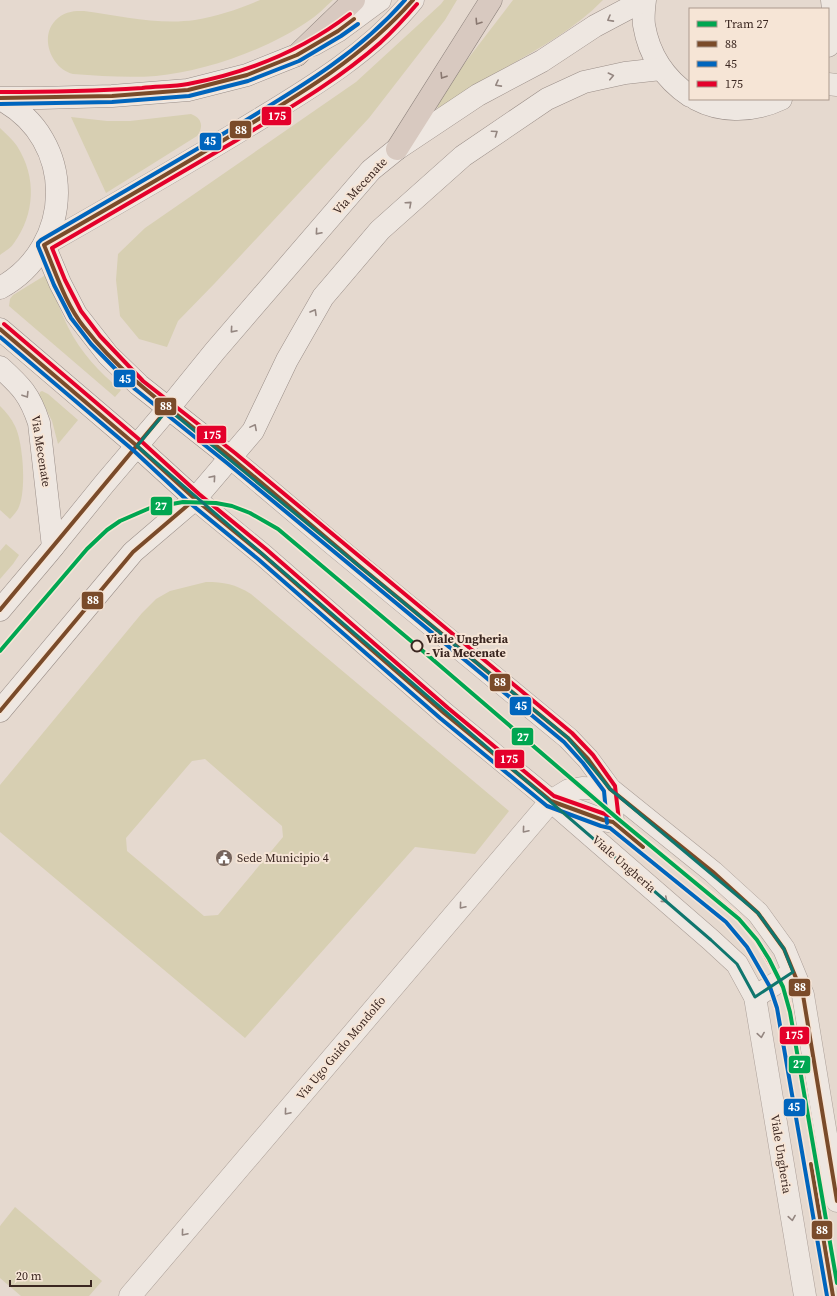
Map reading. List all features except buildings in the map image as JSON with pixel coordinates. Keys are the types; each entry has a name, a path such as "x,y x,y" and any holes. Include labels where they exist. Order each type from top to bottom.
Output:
{"highway":[{"path":"297,55 354,0"},
{"path":"397,149 491,0"}],"street":[{"path":"0,99 112,96 188,90 247,75 297,55 338,31 380,0"},
{"path":"44,245 146,188 314,86 367,45 404,11 413,0"},
{"name":"Via Mecenate","path":"0,610 215,351 371,170 397,149 478,95 542,61 595,26 644,0 644,24 650,48 661,69 674,84 689,95"},
{"path":"829,41 834,14"},
{"path":"0,711 133,552 195,499 253,431 287,360 323,297 380,230 463,156 548,98 584,82 625,73 661,69"},
{"path":"0,99 15,108 30,122 45,143 51,155 57,181 57,201 54,220 44,245 29,266 0,288"},
{"path":"699,100 718,107 737,109 763,106 778,100"},
{"path":"44,245 60,283 79,320 108,355 139,385 231,458 568,738 588,759 610,789 713,872 758,913 784,949 803,995 837,1201"},
{"path":"0,329 137,446 195,499"},
{"name":"Via Mecenate","path":"0,367 19,384 34,409 39,423 53,547"},
{"name":"Viale Ungheria","path":"195,499 262,554 444,713 551,801 737,964 755,997 805,1296"},
{"name":"Via Ugo Guido Mondolfo","path":"130,1296 551,801 569,790 582,788 610,789"},
{"path":"551,801 603,820 613,822 610,789"},
{"path":"755,997 794,972"}],"highlighted area":[{"path":"168,409 568,738 610,789 758,913 784,949 793,972 755,997 737,964 711,940 137,446"}],"shaded area":[{"path":"260,0 333,0 311,20 255,50 215,64 175,74 135,77 73,74 65,71 58,65 49,50 48,41 52,25 58,18 71,12 84,11 154,21 181,21 195,20 220,14"},
{"path":"444,0 457,0 445,20 369,118 178,321 167,347 139,339 120,316 116,280 118,254 145,228 356,82"},
{"path":"513,0 603,0 568,30 440,110 434,103"},
{"path":"191,114 198,118 201,123 201,129 197,136 106,193 71,117 107,121 130,121"},
{"path":"0,128 15,144 23,158 28,170 31,195 26,220 21,232 13,245 0,255"},
{"path":"44,276 47,276 65,321 85,354 105,376 121,390 115,397 9,306 10,299 13,295"},
{"path":"42,391 48,394 78,420 58,444 52,421 39,395"},
{"path":"0,406 15,426 18,433 22,455 23,479 21,501 18,509 10,519 0,510"},
{"path":"6,544 19,555 0,579 0,551"},
{"path":"206,582 212,582 234,586 251,594 509,811 475,854 415,847 245,1038 0,832 0,785 142,613 156,599 170,591","holes":["205,759 282,826 283,837 218,915 204,916 127,851 126,838 192,761"]},
{"path":"15,1207 102,1281 89,1296 21,1296 0,1278 0,1226"}],"tram line":[{"name":"27","path":"0,651 87,549 107,530 120,521 150,508 183,502 216,503 232,506 250,513 278,529 617,818 739,919 757,940 769,959 783,987 790,1012 837,1283"}],"transit line":[{"name":"45","path":"405,0 386,20 346,55 302,86 41,240 38,243 38,246 54,285 71,318 91,344 135,389 227,463 564,742 583,763 604,791 607,823"},
{"name":"88","path":"413,0 372,40 328,75 185,163 44,245 61,288 77,318 118,365 155,398 234,460 357,564 568,738 588,759 610,789 713,872 758,913 784,949 803,995 837,1201"},
{"name":"175","path":"417,4 380,43 364,57 329,82 237,140 52,248 65,280 81,311 100,336 143,381 235,453 572,733 593,755 615,786 619,821"},
{"name":"175","path":"0,92 142,88 182,85 210,79 252,67 293,49 313,39 350,14"},
{"name":"88","path":"0,98 112,96 188,90 247,75 297,55 338,31 354,19"},
{"name":"45","path":"0,104 112,102 189,96 248,81 299,61 358,24"},
{"name":"175","path":"4,324 141,441 199,494 266,549 448,708 554,796 616,817 735,914 757,941 780,981 789,1004 837,1284"},
{"name":"88","path":"0,329 137,446 195,499 262,554 444,713 551,801 603,820 613,822 643,847"},
{"name":"45","path":"0,337 133,450 191,504 258,559 440,718 547,806 610,828 726,922 747,947 770,987 777,1008 827,1296"},
{"name":"88","path":"0,610 159,419"},
{"name":"88","path":"0,711 133,552 195,499"},
{"name":"88","path":"811,1164 833,1296"}],"place":[{"name":"Viale Ungheria - Via Mecenate","path":"417,646"},
{"name":"Sede Municipio 4","path":"224,858"}]}
